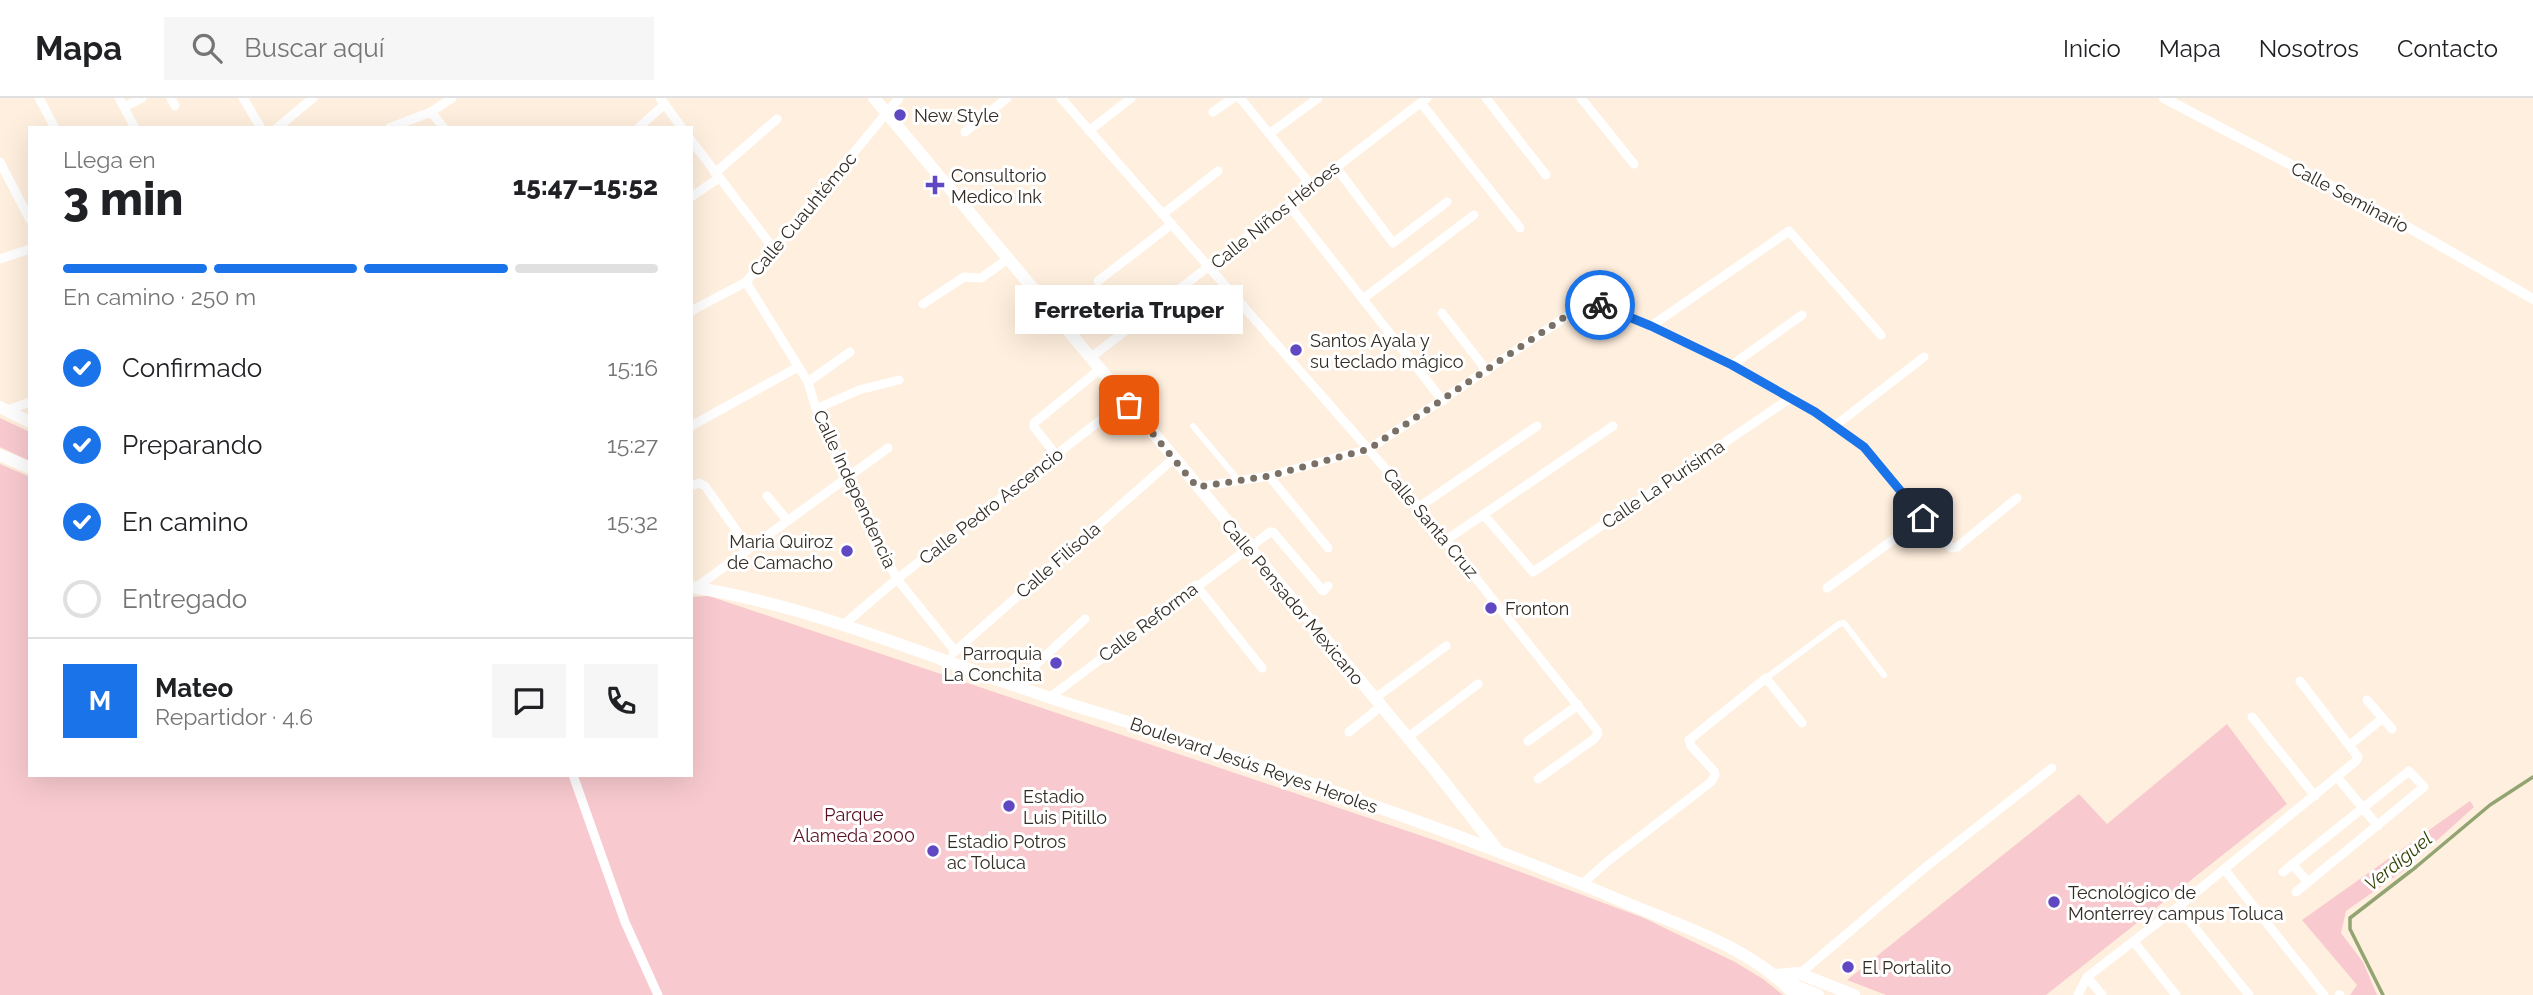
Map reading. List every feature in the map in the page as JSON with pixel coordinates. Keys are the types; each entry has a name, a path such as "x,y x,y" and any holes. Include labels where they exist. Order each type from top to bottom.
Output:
{"main road":[{"name":"Calle Pensador Mexicano","path":"874,98 1496,848"},
{"path":"4,408 28,421"},
{"path":"0,455 28,467"},
{"name":"Boulevard Jesús Reyes Heroles","path":"693,588 843,625 1049,698 1160,732 1496,848 1735,950 1774,975 1795,984"},
{"path":"1774,975 1818,995"},
{"path":"1795,984 1854,995"}],"street":[{"path":"39,98 54,126"},
{"path":"119,98 134,126"},
{"path":"124,107 142,98"},
{"path":"243,98 260,126"},
{"path":"279,126 313,98"},
{"path":"395,126 431,112 452,98"},
{"name":"Calle Cuauhtémoc","path":"693,310 746,282 899,98"},
{"path":"965,132 1007,98"},
{"name":"Calle Santa Cruz","path":"1060,98 1369,449 1446,540 1597,730 1598,734 1538,779"},
{"path":"1089,131 1131,98"},
{"path":"1213,112 1233,98"},
{"path":"1240,98 1311,185"},
{"path":"1269,134 1318,98"},
{"path":"1486,98 1546,175"},
{"path":"1581,98 1634,164"},
{"name":"Calle Seminario","path":"2164,98 2402,224 2533,299"},
{"path":"1424,100 1520,228"},
{"name":"Calle Niños Héroes","path":"1090,358 1335,166 1424,100"},
{"path":"640,126 663,101 681,126"},
{"path":"431,112 442,126"},
{"path":"693,195 777,118"},
{"path":"693,143 773,248"},
{"path":"0,162 28,216"},
{"path":"1335,166 1393,243 1447,202"},
{"path":"1163,214 1218,171"},
{"path":"1288,204 1443,401"},
{"path":"1364,298 1475,215"},
{"path":"1098,281 1172,224"},
{"path":"1651,326 1789,230 1881,335"},
{"path":"0,259 28,250"},
{"path":"923,304 964,277 974,280 981,278 1008,260"},
{"name":"Calle Independencia","path":"746,282 807,382 846,478 897,579 955,652"},
{"path":"1197,487 1269,476 1369,449 1587,304 1606,307 1732,365 1792,397 1836,425 1864,447 1923,518 1952,548 1957,547 2018,498"},
{"path":"1442,313 1487,371"},
{"path":"1732,365 1802,315"},
{"path":"807,382 850,352"},
{"path":"1836,425 1924,357"},
{"path":"693,425 798,367"},
{"path":"1056,455 1034,424 1100,369"},
{"path":"816,408 859,390 899,380"},
{"name":"Calle La Purísima","path":"1483,514 1533,572 1792,397"},
{"path":"4,408 28,402"},
{"name":"Calle Pedro Ascencio","path":"843,625 897,579 1107,415"},
{"path":"1193,426 1239,481"},
{"path":"1419,508 1537,426"},
{"path":"1446,540 1613,426"},
{"path":"693,588 888,448"},
{"name":"Calle Filísola","path":"943,661 1173,459"},
{"path":"1269,476 1328,548"},
{"path":"693,485 699,483 705,486 748,547"},
{"path":"767,496 787,520"},
{"path":"1827,588 1923,518"},
{"name":"Calle Reforma","path":"1049,698 1270,532 1273,532 1325,588"},
{"path":"1196,585 1262,668"},
{"path":"1014,685 1084,620"},
{"path":"1582,884 1711,782 1714,771 1689,740 1839,624 1844,623 1884,675"},
{"path":"1349,732 1377,703 1446,646"},
{"path":"1766,678 1802,723"},
{"path":"2078,995 2087,977 2315,796 2358,757 2351,744 2300,681"},
{"path":"1407,738 1478,684"},
{"path":"2367,700 2392,729"},
{"path":"1528,741 1577,705"},
{"path":"2252,717 2315,796"},
{"path":"2351,744 2382,718"},
{"path":"1795,984 2052,768"},
{"path":"2283,872 2409,771 2424,787 2296,892"},
{"path":"574,777 625,922 658,995"},
{"path":"2337,777 2378,826"},
{"path":"2292,864 2308,883"},
{"path":"2224,869 2324,995"},
{"path":"2178,907 2249,995"},
{"path":"2134,942 2176,995"},
{"path":"2087,977 2102,995"}],"green space":[{"path":"0,418 28,431 28,460 0,447"},
{"name":"Parque Alameda 2000","path":"0,464 28,476 28,777 693,777 693,597 709,596 1437,841 1644,918 1735,962 1783,995 0,995"},
{"name":"Tecnológico de Monterrey campus Toluca","path":"2227,724 2287,804 2046,995 1886,995 1847,980 2079,794 2107,824"},
{"path":"2470,801 2474,807 2403,871 2346,911 2341,933 2363,962 2377,995 2350,995 2357,985 2302,920"}],"waterway":[{"name":"Verdiguel","path":"2383,995 2350,929 2350,918 2490,805 2533,777"}],"way so far":[{"path":"1129,405 1197,487 1269,476 1369,449 1581,306 1600,305"}],"place":[{"name":"New Style","path":"900,115"},
{"name":"Consultorio Medico Ink","path":"935,185"},
{"name":"Santos Ayala y su teclado mágico","path":"1296,350"},
{"name":"Ferreteria Truper","path":"1129,405"},
{"name":"Maria Quiroz de Camacho","path":"847,551"},
{"name":"Fronton","path":"1491,608"},
{"name":"Parroquia La Conchita","path":"1056,663"},
{"name":"Estadio Luis Pitillo","path":"1009,806"},
{"name":"Estadio Potros ac Toluca","path":"933,851"},
{"name":"Tecnológico de Monterrey campus Toluca","path":"2054,902"},
{"name":"El Portalito","path":"1848,967"}],"route":[{"path":"1600,305 1732,365 1792,397 1850,435 1864,447 1923,518"}]}
